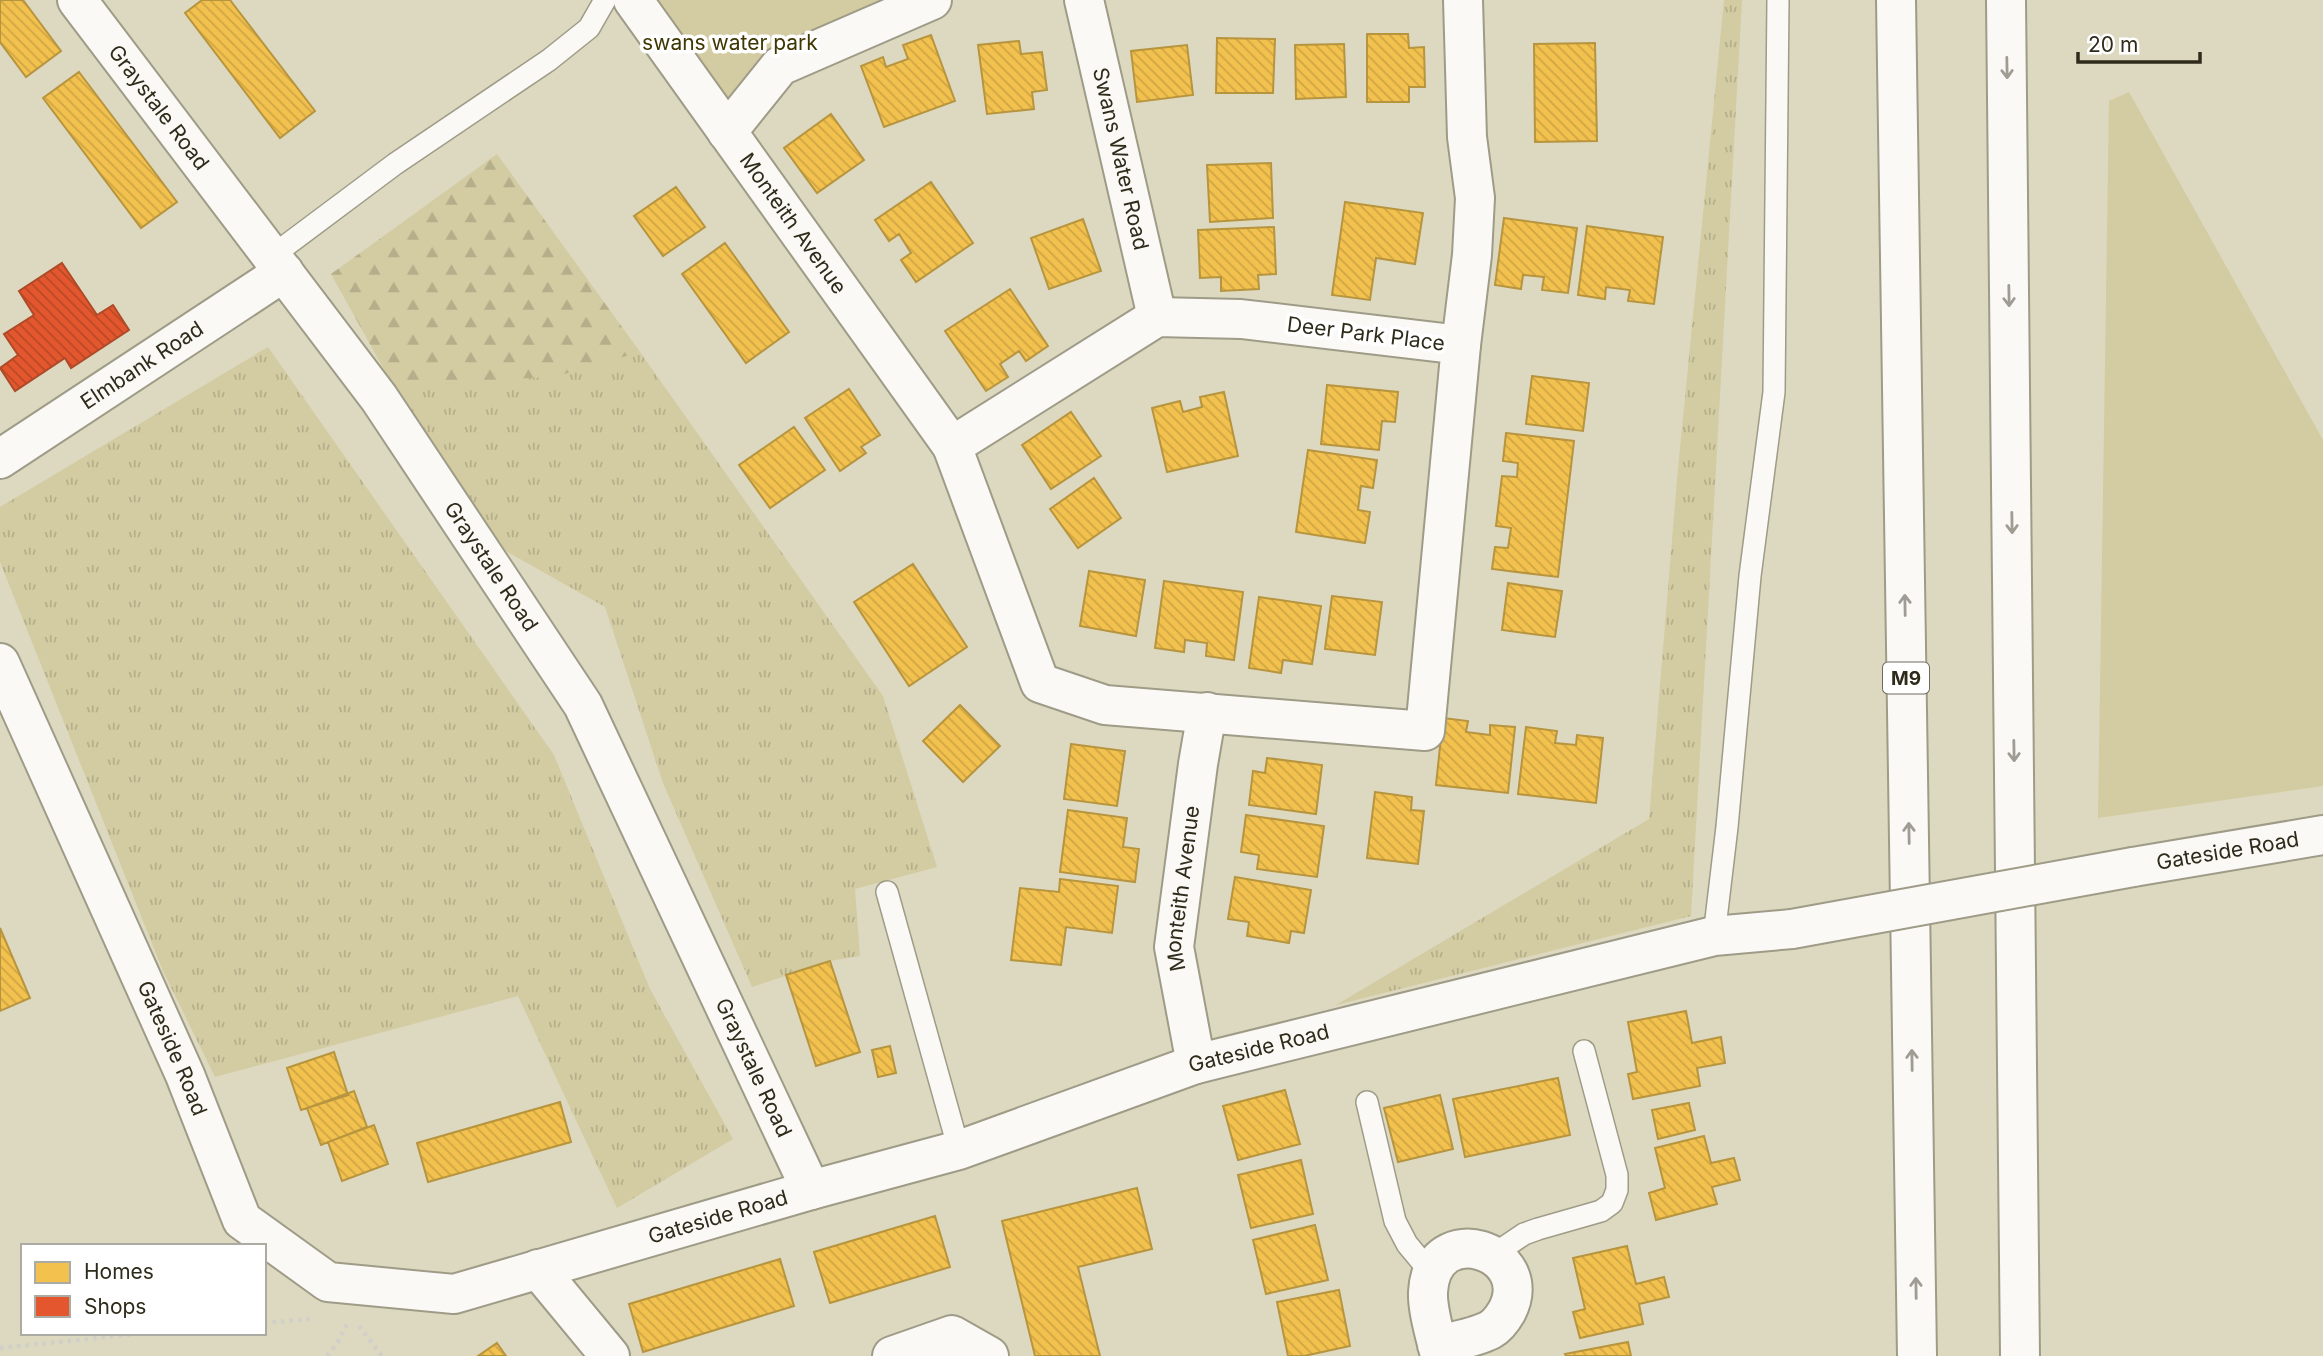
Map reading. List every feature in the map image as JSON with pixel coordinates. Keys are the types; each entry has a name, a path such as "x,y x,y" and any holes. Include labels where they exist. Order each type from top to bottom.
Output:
{"main road":[{"name":"Graystale Road","path":"77,0 379,398 583,705 811,1190"},
{"name":"Monteith Avenue","path":"632,0 952,446"},
{"path":"727,132 780,66 932,0"},
{"name":"Swans Water Road","path":"1084,0 1157,317"},
{"path":"1461,345 1472,255 1475,198 1467,137 1464,0"},
{"name":"M9","path":"1896,0 1917,1356"},
{"path":"2006,0 2020,1356"},
{"name":"Elmbank Road","path":"0,458 278,264"},
{"path":"952,446 1157,317"},
{"name":"Deer Park Place","path":"952,446 1040,683 1105,705 1425,731 1461,345 1241,318 1157,317"},
{"name":"Gateside Road","path":"0,663 185,1075 242,1220 328,1282 454,1294 811,1190 959,1150 1196,1064 1714,936 1791,929 2323,835"},
{"name":"Monteith Avenue","path":"1196,1064 1174,947 1207,712"},
{"path":"1459,1248 1478,1248 1493,1255 1507,1268 1513,1288 1511,1304 1503,1319 1491,1330 1439,1350 1428,1294 1431,1273 1445,1256 1459,1248"},
{"path":"538,1269 610,1356"},
{"path":"892,1356 952,1335 989,1356"}],"lane":[{"path":"278,264 395,164 549,60 589,28 605,0"},
{"path":"1714,936 1750,576 1774,392 1778,0"},
{"path":"887,892 959,1150"},
{"path":"1493,1255 1524,1234 1601,1211 1612,1203 1617,1190 1617,1175 1584,1051"},
{"path":"1367,1102 1395,1221 1407,1244 1431,1273"}],"path":[{"path":"327,1356 338,1342 351,1315 382,1356"},
{"path":"0,1348 127,1335"}],"green space":[{"name":"swans water park","path":"649,0 901,0 723,107"},
{"path":"1724,0 1742,0 1691,916 1336,1005 1649,819 1677,479"},
{"path":"2129,92 2323,440 2323,786 2098,818 2109,101"},
{"path":"497,154 640,352 554,377 392,384 331,274"},
{"path":"268,347 554,755 650,989 733,1139 617,1208 518,996 215,1077 163,971 0,562 0,507"},
{"path":"640,352 883,696 937,867 855,889 860,956 830,961 752,987 663,783 605,607 497,546 392,384"}],"building: Homes":[{"path":"0,0 23,0 61,51 26,77 0,42"},
{"path":"202,0 230,0 315,111 280,138 185,13"},
{"path":"1367,34 1408,34 1409,48 1424,47 1425,87 1409,87 1409,102 1367,102"},
{"path":"931,35 955,101 884,127 861,66 883,57 886,67 908,59 903,45"},
{"path":"1217,38 1275,39 1273,93 1216,93"},
{"path":"1019,41 1021,54 1042,52 1047,90 1032,92 1034,109 987,114 978,45"},
{"path":"1595,43 1597,141 1535,142 1534,44"},
{"path":"1344,44 1346,97 1296,99 1295,45"},
{"path":"1187,45 1193,95 1137,102 1131,51"},
{"path":"79,72 177,202 141,228 43,98"},
{"path":"831,114 864,160 817,193 784,148"},
{"path":"1271,163 1273,218 1210,222 1207,165"},
{"path":"931,182 973,243 916,282 901,260 911,253 899,234 889,241 875,220"},
{"path":"676,187 705,227 663,256 634,216"},
{"path":"1345,202 1423,213 1415,264 1376,258 1370,300 1332,295"},
{"path":"1504,218 1577,228 1568,293 1542,290 1544,277 1523,275 1521,289 1495,285"},
{"path":"1083,219 1101,271 1049,289 1031,238"},
{"path":"1587,226 1663,237 1654,304 1628,301 1630,290 1606,287 1605,299 1578,295"},
{"path":"1274,227 1276,274 1258,275 1259,289 1221,291 1221,277 1200,278 1198,230"},
{"path":"725,243 789,332 746,363 682,274"},
{"path":"1010,289 1048,346 1026,361 1019,351 1000,364 1008,377 986,391 945,331"},
{"path":"1532,376 1589,383 1583,431 1526,424"},
{"path":"1327,385 1398,392 1395,422 1382,421 1379,450 1321,444"},
{"path":"849,389 880,435 861,447 866,453 840,471 805,418"},
{"path":"1224,392 1238,456 1167,472 1152,408 1180,401 1183,412 1202,407 1200,397"},
{"path":"1071,412 1101,456 1051,489 1022,445"},
{"path":"794,427 825,470 770,508 739,465"},
{"path":"1506,433 1574,441 1558,577 1492,569 1495,547 1508,548 1511,528 1496,526 1502,476 1517,477 1518,463 1503,461"},
{"path":"1308,450 1377,460 1373,488 1361,486 1358,510 1370,512 1365,543 1296,532"},
{"path":"1094,478 1121,518 1078,548 1050,509"},
{"path":"913,564 967,647 909,686 854,602"},
{"path":"1089,571 1145,580 1136,636 1080,626"},
{"path":"1164,581 1243,592 1234,660 1206,656 1207,643 1185,640 1184,652 1155,648"},
{"path":"1508,583 1562,591 1555,637 1502,630"},
{"path":"1332,596 1382,602 1375,655 1325,649"},
{"path":"1259,597 1321,606 1312,664 1283,660 1281,673 1249,668"},
{"path":"960,705 1000,746 963,782 923,741"},
{"path":"1443,718 1468,721 1466,732 1490,735 1490,725 1515,727 1508,793 1436,785"},
{"path":"1526,727 1557,731 1555,743 1576,745 1577,735 1603,738 1596,803 1518,794"},
{"path":"1071,744 1125,751 1117,806 1064,799"},
{"path":"1267,758 1322,765 1316,814 1249,805 1253,771 1265,773"},
{"path":"1375,792 1412,797 1411,810 1424,811 1418,864 1367,858"},
{"path":"1068,810 1127,818 1123,847 1139,849 1135,882 1060,872"},
{"path":"1246,815 1324,826 1317,877 1257,869 1259,855 1241,852"},
{"path":"1235,877 1311,890 1304,933 1291,931 1289,943 1247,936 1249,922 1228,919"},
{"path":"1060,879 1118,886 1112,933 1066,927 1061,965 1011,960 1020,888 1059,892"},
{"path":"0,928 30,998 0,1011"},
{"path":"830,961 860,1052 816,1066 786,975"},
{"path":"1686,1011 1692,1043 1721,1037 1725,1063 1697,1068 1700,1086 1633,1099 1628,1074 1637,1072 1628,1022"},
{"path":"890,1046 896,1073 878,1077 872,1050"},
{"path":"334,1052 348,1095 301,1110 287,1068"},
{"path":"1558,1078 1570,1135 1465,1157 1453,1099"},
{"path":"1285,1090 1300,1144 1238,1160 1223,1106"},
{"path":"354,1091 367,1127 321,1145 307,1108"},
{"path":"1440,1095 1453,1149 1398,1162 1384,1108"},
{"path":"560,1102 571,1142 428,1182 417,1143"},
{"path":"1689,1103 1695,1130 1658,1139 1652,1110"},
{"path":"374,1125 388,1164 342,1181 328,1142"},
{"path":"1704,1136 1711,1163 1734,1158 1740,1180 1712,1187 1717,1204 1656,1220 1649,1193 1665,1188 1655,1148"},
{"path":"1301,1160 1313,1214 1251,1228 1238,1175"},
{"path":"1137,1188 1152,1249 1078,1267 1100,1356 1035,1356 1002,1221"},
{"path":"935,1216 950,1267 830,1303 814,1252"},
{"path":"1315,1225 1328,1280 1266,1294 1253,1240"},
{"path":"1627,1246 1636,1284 1664,1277 1669,1297 1639,1304 1643,1324 1580,1338 1573,1312 1585,1309 1573,1258"},
{"path":"780,1259 794,1306 643,1352 629,1304"},
{"path":"1339,1290 1350,1346 1304,1356 1288,1356 1277,1302"},
{"path":"1628,1342 1631,1356 1565,1354"},
{"path":"497,1343 506,1356 478,1356"}],"building: Shops":[{"path":"62,263 97,315 113,305 129,330 71,368 65,358 15,391 0,368 18,355 4,334 34,315 19,291"}]}
